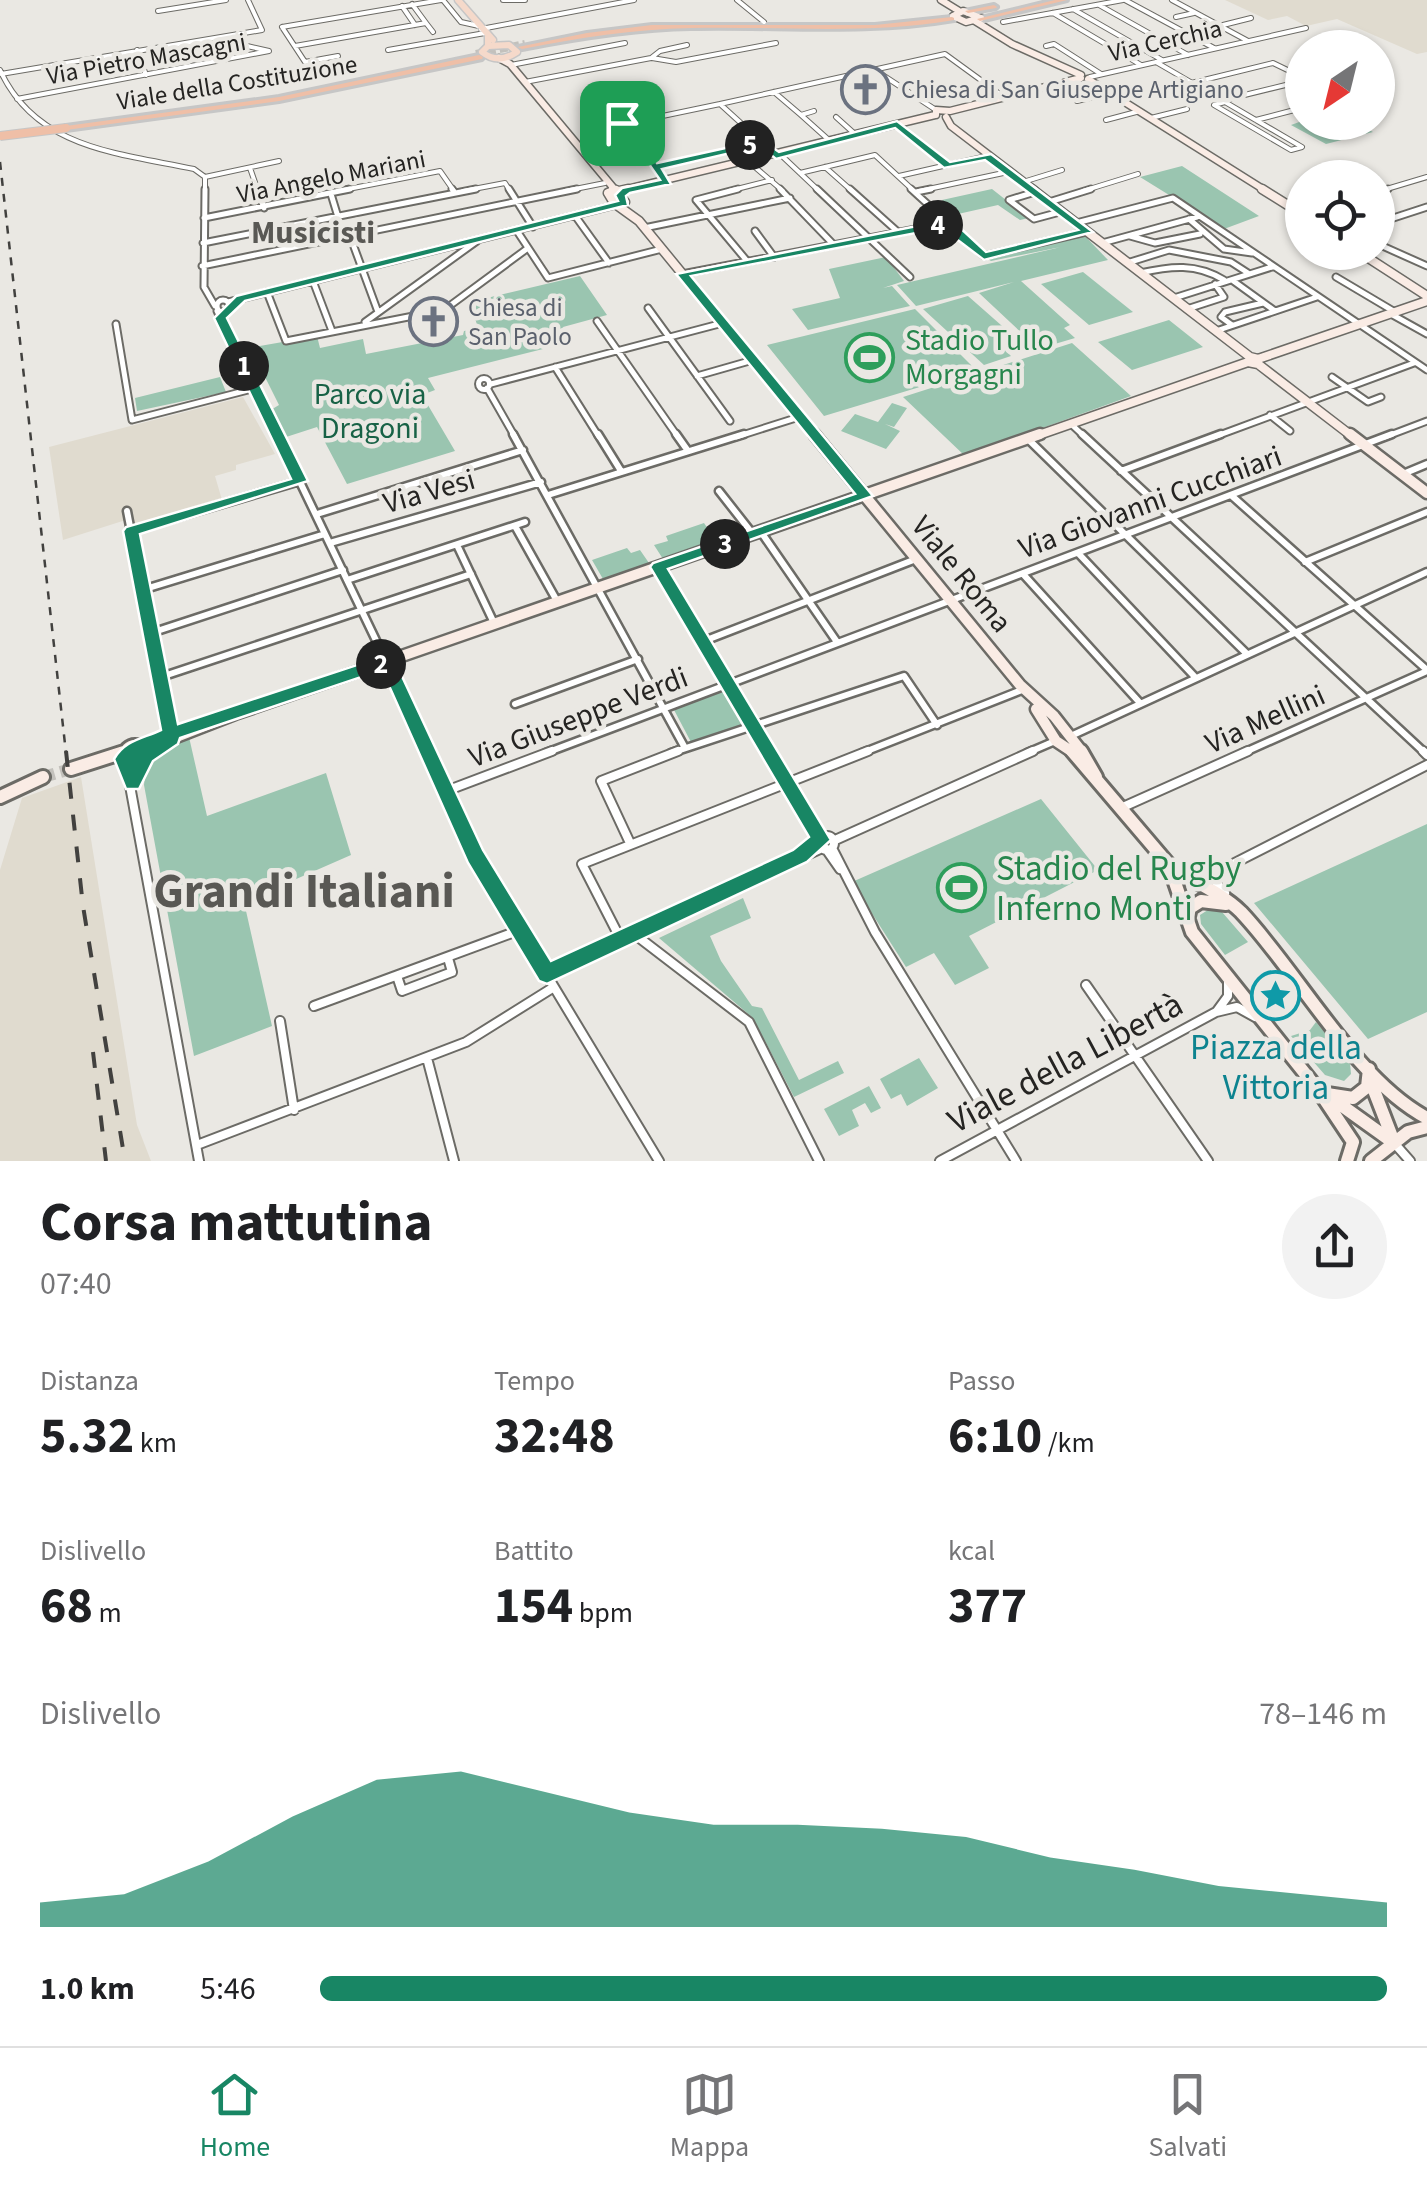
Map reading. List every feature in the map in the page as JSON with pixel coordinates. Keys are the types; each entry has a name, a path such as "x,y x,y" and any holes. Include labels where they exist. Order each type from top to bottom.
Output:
{"highway":[{"path":"840,29 956,15 1031,0"},
{"path":"980,17 1044,0"},
{"path":"980,17 1060,0"},
{"path":"505,44 612,26 840,29 963,22"},
{"path":"516,54 584,37 679,26"},
{"name":"Viale della Costituzione","path":"0,134 231,107 348,84 481,38"},
{"path":"348,84 495,58"}],"main road":[{"path":"458,0 481,38 483,54 495,58 516,54"},
{"path":"940,0 963,22 980,17"},
{"path":"956,15 979,15 1012,44 1087,79 1285,202"},
{"path":"481,38 505,44 516,54"},
{"name":"Viale Roma","path":"516,54 525,82 615,194 1021,688 1067,735 1096,777 1169,865 1188,922 1228,981 1321,1090"},
{"name":"Via Cerchia","path":"936,112 948,114 1087,79"},
{"path":"615,194 831,142 936,112"},
{"path":"948,114 951,126 987,156 1427,493"},
{"path":"1386,270 1427,298"},
{"path":"71,769 99,760 144,755 171,736 1427,298"},
{"path":"1169,865 1238,909 1369,1074 1427,1118"},
{"path":"1188,922 1190,908 1201,901 1220,902 1238,909"},
{"path":"1321,1090 1353,1098 1361,1094 1369,1074"},
{"path":"1369,1074 1394,1143"},
{"path":"1321,1090 1394,1143"},
{"path":"1321,1090 1349,1133 1353,1151 1347,1161"},
{"path":"1371,1161 1408,1132 1427,1127"}],"street":[{"path":"158,11 226,0"},
{"path":"248,0 262,30 1,72 16,99 39,123 104,149 194,169 205,177 279,161"},
{"path":"282,27 426,0"},
{"path":"282,27 442,0 481,38"},
{"path":"505,2 525,0"},
{"path":"574,0 583,8"},
{"path":"388,50 481,38 491,25 634,0"},
{"path":"738,0 764,22"},
{"path":"1003,22 1124,0 1215,49"},
{"path":"1172,0 1248,41"},
{"path":"412,4 433,32"},
{"path":"1098,4 1188,55"},
{"path":"402,6 415,25"},
{"path":"1072,9 1163,60"},
{"path":"1176,17 1196,12"},
{"path":"1052,13 1141,65"},
{"path":"1220,25 1251,18"},
{"path":"295,46 426,23"},
{"path":"282,27 305,62 338,56"},
{"name":"Via Cerchia","path":"1087,79 1306,28"},
{"path":"240,33 250,52"},
{"path":"516,54 625,43"},
{"path":"525,82 650,58 676,62 776,43"},
{"path":"1046,46 1054,44 1102,74"},
{"path":"650,58 660,50 687,45"},
{"name":"Via Pietro Mascagni","path":"16,99 270,50 260,48 250,52"},
{"path":"137,50 146,75"},
{"path":"667,182 628,125 945,54 1004,97"},
{"path":"1156,62 1192,83 1225,102 1256,120 1291,140 1302,147 1291,150 1214,105 1225,102 1285,84"},
{"path":"1175,87 1276,64 1285,69"},
{"path":"875,70 936,112"},
{"path":"1062,92 1087,79"},
{"path":"773,92 831,142"},
{"path":"1077,101 1111,93"},
{"path":"720,104 800,173 910,278"},
{"path":"1151,118 1187,109"},
{"path":"801,115 814,111"},
{"path":"1106,120 1140,111"},
{"path":"1256,120 1285,112"},
{"path":"836,118 856,134"},
{"path":"897,124 948,165"},
{"path":"654,167 762,143"},
{"path":"800,173 875,156 984,256 1088,232"},
{"path":"899,176 987,156"},
{"path":"749,162 772,180 834,245"},
{"path":"826,167 898,233"},
{"path":"250,168 264,208"},
{"path":"1022,183 1062,170"},
{"name":"Via Angelo Mariani","path":"204,218 440,171 454,193"},
{"path":"915,192 1008,172"},
{"path":"1048,202 1138,174"},
{"path":"1395,186 1427,176"},
{"path":"205,177 202,266 210,304 219,311 252,388 317,514 476,856 659,1161"},
{"path":"748,262 696,200 772,180"},
{"path":"203,243 505,183 533,227"},
{"path":"1035,192 1009,200 1034,219 1062,211"},
{"path":"331,194 338,217"},
{"path":"202,266 517,202 615,194"},
{"path":"219,311 240,298 576,217 615,194"},
{"path":"1076,222 1169,197 1427,370"},
{"path":"644,228 790,198"},
{"path":"1395,218 1427,208"},
{"path":"1102,243 1197,216"},
{"path":"576,217 609,263"},
{"path":"1189,219 1201,234 1224,250 1253,253"},
{"path":"682,274 946,223"},
{"path":"517,231 548,278 662,249"},
{"path":"755,231 774,257"},
{"path":"1156,243 1201,234"},
{"path":"350,236 378,312"},
{"path":"1129,236 1156,243 1166,250 1222,260 1248,273"},
{"path":"361,325 477,240"},
{"path":"267,292 286,341 444,310 528,248"},
{"path":"1127,262 1166,250"},
{"path":"1222,260 1224,250"},
{"path":"431,252 442,267"},
{"path":"1395,252 1427,266"},
{"path":"1195,266 1196,255"},
{"path":"1140,273 1195,266 1209,269 1276,312"},
{"path":"1173,298 1273,266"},
{"path":"1336,277 1427,334"},
{"path":"313,281 332,330"},
{"path":"1187,309 1224,297 1215,284"},
{"path":"1216,331 1318,297"},
{"path":"1210,302 1225,312"},
{"path":"1233,326 1221,317 1225,312 1263,303"},
{"path":"648,308 730,421"},
{"path":"597,321 688,451"},
{"path":"116,324 132,420 252,388"},
{"path":"685,748 489,386 723,324"},
{"path":"697,376 753,360"},
{"path":"1122,470 1415,362"},
{"path":"555,367 621,471"},
{"path":"1332,377 1368,402 1381,397"},
{"path":"1269,415 1290,431"},
{"path":"548,496 799,417"},
{"path":"1365,446 1427,421"},
{"path":"1070,424 1427,755"},
{"path":"1028,439 1247,654"},
{"name":"Via Giovanni Cucchiari","path":"951,600 1365,446"},
{"path":"317,514 523,450"},
{"path":"1403,474 1427,464"},
{"path":"131,531 300,481"},
{"name":"Via Vesi","path":"330,543 541,482"},
{"path":"719,491 757,533 837,642"},
{"path":"1232,496 1427,670"},
{"path":"127,511 171,736"},
{"path":"1305,562 1427,512"},
{"path":"347,580 525,522"},
{"path":"515,526 557,602"},
{"path":"142,590 326,534"},
{"path":"457,545 494,624"},
{"path":"1078,553 1195,678"},
{"path":"704,642 917,558"},
{"path":"658,567 1016,1161"},
{"path":"151,633 342,570"},
{"path":"547,974 1427,572"},
{"path":"161,676 470,574"},
{"path":"1022,574 1140,703"},
{"name":"Via Giuseppe Verdi","path":"446,792 951,600"},
{"path":"514,704 638,660"},
{"name":"Via Mellini","path":"1122,808 1427,670"},
{"path":"630,843 601,781 685,748 904,676 936,725"},
{"path":"620,938 582,864 1021,688"},
{"path":"133,784 144,755"},
{"path":"126,758 199,1161"},
{"path":"1238,909 1215,881 1217,872 1427,765"},
{"path":"314,1006 520,930"},
{"path":"634,933 748,1022 819,1161"},
{"path":"397,976 402,991 452,972 448,958"},
{"name":"Viale della Libertà","path":"1216,1012 1228,996 1228,981"},
{"path":"1086,985 1208,1161"},
{"path":"197,1145 466,1042 554,987"},
{"name":"Viale della Libertà","path":"940,1161 1216,1012 1237,1008 1260,1020"},
{"path":"280,1020 294,1110"},
{"path":"426,1058 454,1161"},
{"path":"1394,1143 1410,1161"}],"shaded area":[{"path":"1225,0 1427,0 1427,52 1417,54 1395,44 1395,30 1362,30 1337,19 1306,26 1287,16 1268,20"},
{"path":"243,397 275,454 236,465 236,470 215,476 222,500 134,526 132,518 63,540 49,447"},
{"path":"81,777 137,1125 151,1161 0,1161 0,870 22,798"}],"green space":[{"path":"1182,166 1259,216 1224,229 1140,177"},
{"path":"992,189 1029,218 1020,220 998,205 958,214 942,200"},
{"path":"1083,234 1108,260 1021,281 1070,325 1064,328 1075,338 1048,346 1036,335 1027,338 979,293 1014,282 916,306 897,285 1061,247 988,259"},
{"path":"886,257 904,281 883,288 892,286 910,306 808,330 792,309 840,298 829,269"},
{"path":"1083,272 1133,312 1089,325 1041,284"},
{"name":"Parco via Dragoni","path":"580,276 607,315 563,327 567,343 428,378 435,390 422,395 455,451 347,484 317,427 283,438 269,411 279,405 261,369 252,371 242,349 317,336 320,348 363,339 366,354 463,335 464,331 478,328 470,302"},
{"path":"968,296 1019,341 1002,347 1011,356 984,365 923,309"},
{"name":"Stadio Tullo Morgagni","path":"915,309 976,370 824,416 767,345"},
{"path":"1169,320 1203,347 1132,370 1098,342"},
{"path":"1072,343 1131,396 965,456 903,397"},
{"path":"220,377 226,392 137,411 135,398"},
{"path":"892,403 907,408 894,427 885,424 900,431 886,449 841,431 855,414 878,422"},
{"path":"704,523 716,541 663,559 654,545 668,541 666,536"},
{"path":"627,548 631,553 640,550 649,563 603,579 592,560"},
{"path":"727,688 747,723 692,744 673,708"},
{"path":"189,737 207,816 326,773 351,855 244,902 272,1026 194,1056 144,785 154,761"},
{"name":"Stadio del Rugby Inferno Monti","path":"1041,799 1098,870 969,936 989,968 955,985 934,953 906,967 852,882"},
{"path":"1427,824 1427,1012 1368,1039 1254,903"},
{"path":"743,898 751,918 710,936 721,961 752,1006 762,1008 799,1080 838,1061 844,1073 794,1097 753,1018 659,938"},
{"path":"1211,908 1222,912 1248,942 1225,955 1201,924 1200,915"},
{"path":"1316,1022 1350,1063 1351,1074 1344,1081 1325,1075 1291,1036 1310,1030"},
{"path":"919,1058 938,1088 907,1106 901,1094 891,1099 880,1079"},
{"path":"869,1086 881,1108 871,1113 865,1103 852,1110 859,1126 839,1136 824,1109"}],"tunnel":[{"path":"952,19 984,14"},
{"path":"476,54 525,44"},
{"path":"43,777 71,769"}],"railway":[{"path":"0,162 66,753"},
{"path":"66,751 83,906 125,1161"},
{"path":"93,1052 106,1161"}],"place":[{"name":"Chiesa di San Giuseppe Artigiano","path":"866,89"},
{"name":"Chiesa di San Paolo","path":"433,321"},
{"name":"Stadio Tullo Morgagni","path":"870,357"},
{"name":"Stadio del Rugby Inferno Monti","path":"961,888"},
{"name":"Piazza della Vittoria","path":"1276,995"}],"district":[{"name":"Musicisti","path":"313,232"},
{"name":"Grandi Italiani","path":"304,890"}],"route":[{"path":"622,123 620,125 635,137 644,155 654,167 667,182 626,191 620,195 626,202 599,211 240,298 224,311 221,318 252,388 300,481 131,531 161,676 170,734 171,739 146,756 133,784 123,759 132,748 143,747 170,734 387,662 476,856 547,974 800,856 821,840 658,567 866,496 682,274 942,224 950,226 984,256 1088,232 987,156 948,165 897,124 776,156 762,143 654,167 635,137 626,127 630,124 622,123"}]}
